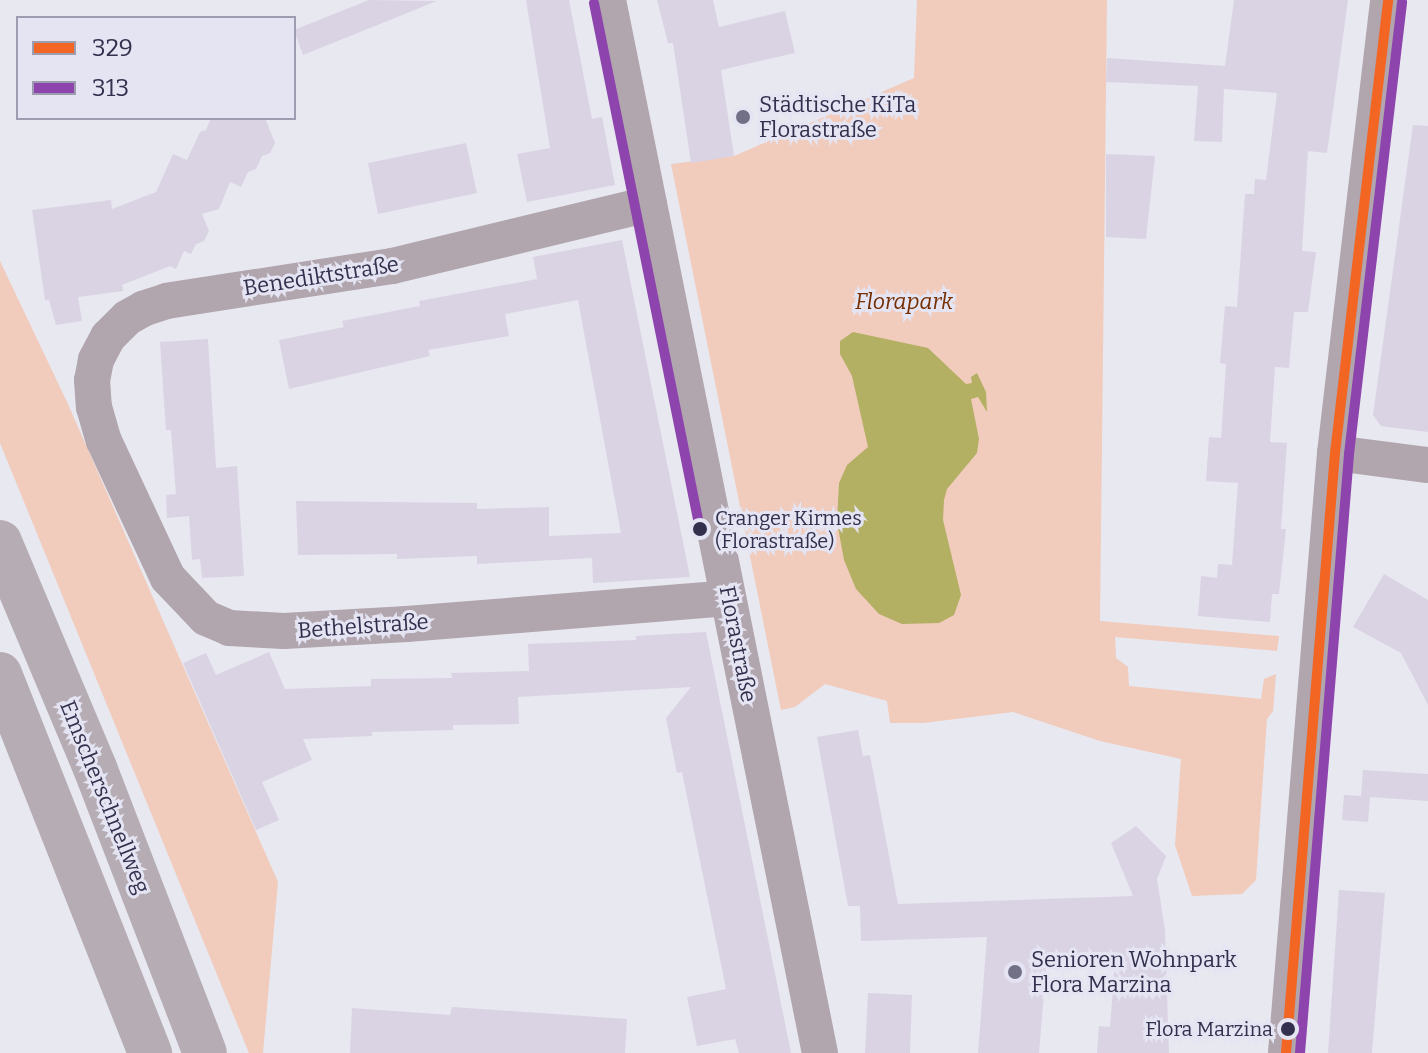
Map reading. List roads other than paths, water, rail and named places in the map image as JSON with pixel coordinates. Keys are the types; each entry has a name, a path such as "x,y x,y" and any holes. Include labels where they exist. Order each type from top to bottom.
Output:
{"highway":[{"name":"Emscherschnellweg","path":"0,542 95,768 205,1053"},
{"path":"0,674 150,1053"}],"street":[{"name":"Florastraße","path":"608,0 820,1053"},
{"path":"1286,1053 1335,453 1388,0"},
{"name":"Benediktstraße","path":"104,441 94,407 92,380 96,360 108,337 127,318 143,309 167,301 392,266 649,204"},
{"name":"Bethelstraße","path":"104,441 168,578 206,618 229,628 284,631 407,624 728,598"},
{"path":"1335,453 1428,465"}],"place":[{"name":"Städtische KiTa Florastraße","path":"743,117"},
{"name":"Cranger Kirmes (Florastraße)","path":"700,529"},
{"name":"Senioren Wohnpark Flora Marzina","path":"1015,972"},
{"name":"Flora Marzina","path":"1288,1029"}],"park label":[{"name":"Florapark","path":"904,302"}]}
